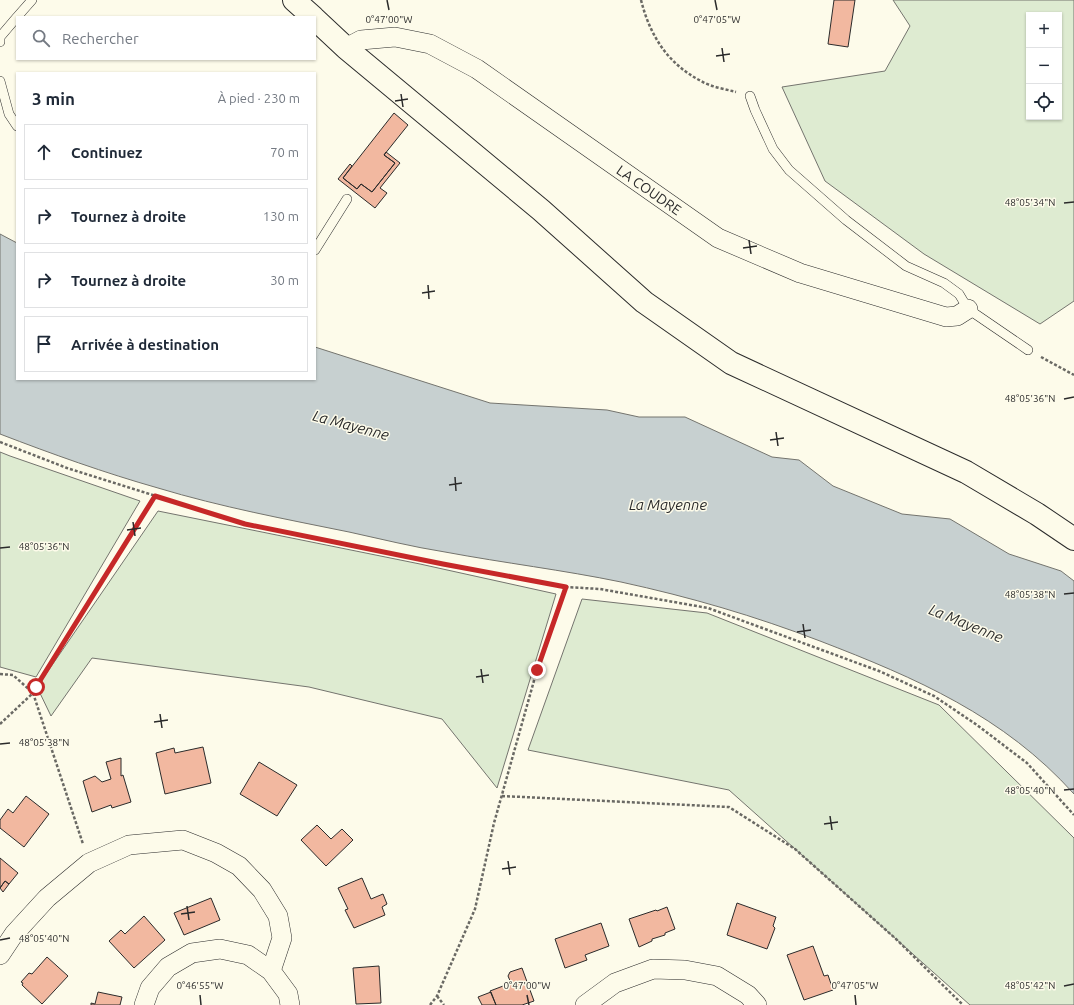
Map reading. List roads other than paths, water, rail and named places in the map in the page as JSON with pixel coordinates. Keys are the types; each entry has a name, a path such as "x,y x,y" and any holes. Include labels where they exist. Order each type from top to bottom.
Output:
{"street":[{"path":"294,0 312,16"},
{"path":"316,20 346,48 540,210 644,302 731,363 966,472 1037,514 1074,539"},
{"name":"LA COUDRE","path":"346,48 361,40 395,37 430,44 477,69 718,238 800,273 946,317 956,316 968,309"},
{"path":"0,955 14,934 46,898 89,863 129,845 183,840 216,853 239,866 262,890 278,916 282,938 271,971"},
{"path":"144,1005 150,988 168,967 192,953 220,949 248,955 271,971 288,994 290,1005"},
{"path":"585,1005 615,983 653,969 685,970 717,976 748,995 757,1005"}],"lane":[{"path":"18,16 32,0"},
{"path":"0,42 0,37 16,18"},
{"path":"0,81 9,114 16,124"},
{"path":"750,96 773,149 789,170 846,220 906,266 944,283 959,294 968,309 1028,350"},
{"path":"316,248 347,199"}],"water":[{"name":"La Mayenne","path":"0,234 16,242 16,380 316,380 316,347 490,403 607,410 639,417 685,417 772,457 799,460 833,486 902,514 950,519 1009,554 1061,571 1074,581 1074,794 1047,767 1018,742 957,702 924,685 856,655 771,623 672,594 621,582 421,548 205,501 98,470 0,434"}]}
